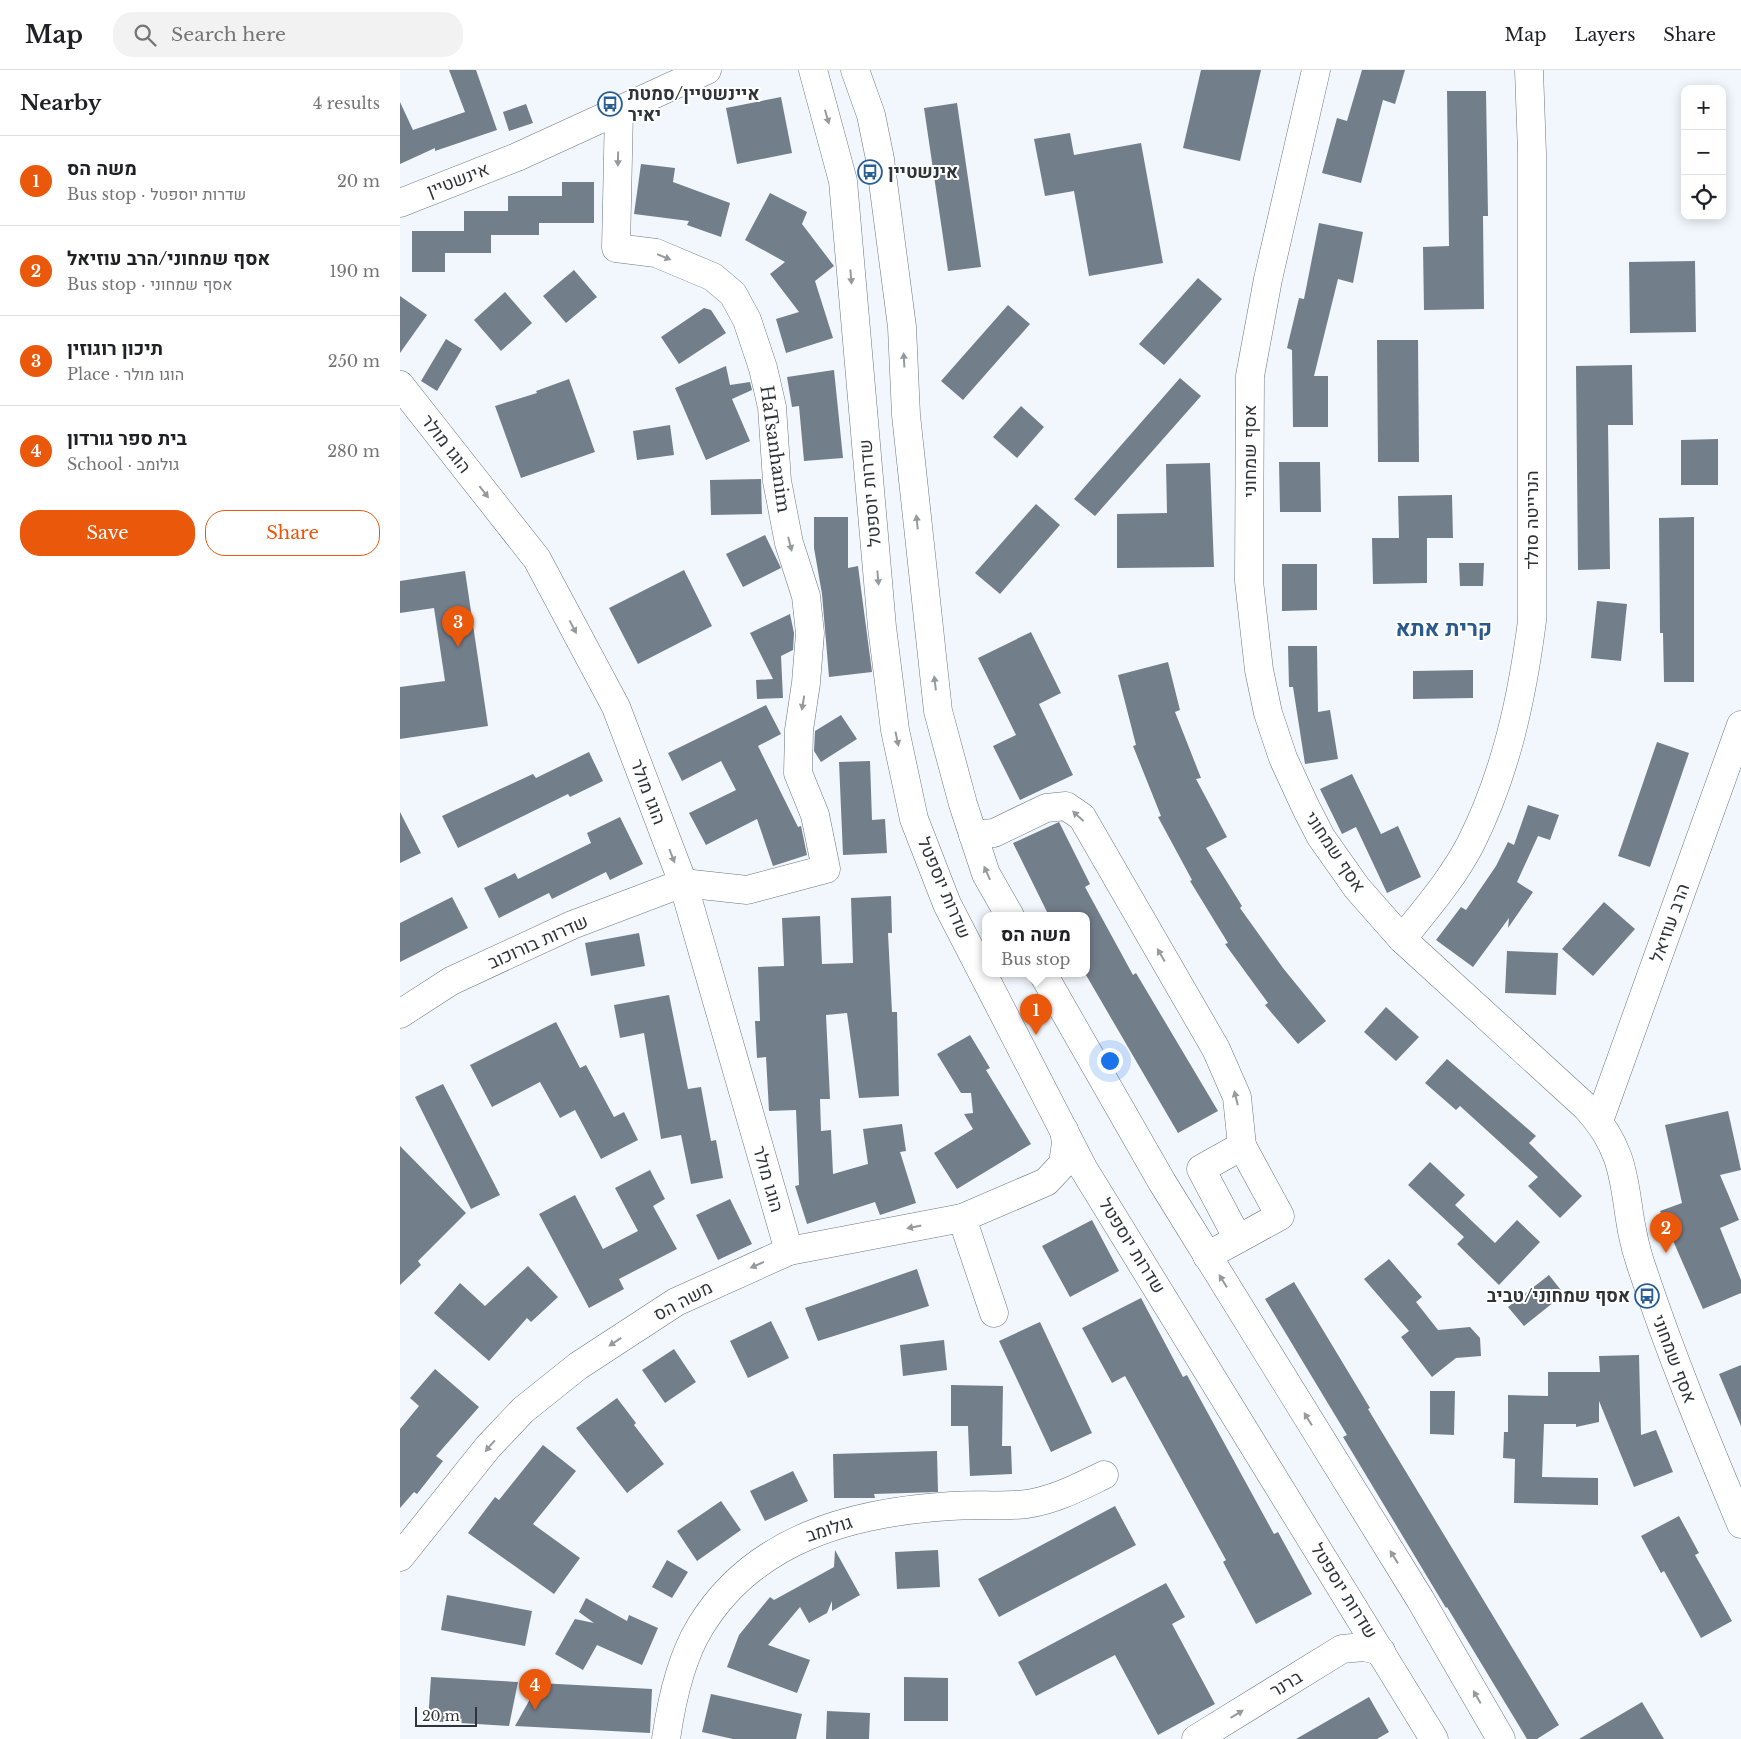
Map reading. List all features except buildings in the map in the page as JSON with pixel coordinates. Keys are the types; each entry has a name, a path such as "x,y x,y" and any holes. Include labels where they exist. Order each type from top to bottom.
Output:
{"street":[{"name":"אינשטיין","path":"400,202 517,157 707,70"},
{"name":"שדרות יוספטל","path":"813,70 843,182 882,627 895,730 914,819 947,904 982,972"},
{"name":"אסף שמחוני","path":"1316,70 1268,279 1250,376 1248,581 1259,670 1268,713 1283,758 1306,808 1339,864 1402,939 1599,1121 1616,1148 1623,1169 1631,1230 1655,1307 1677,1371 1741,1524"},
{"name":"הנרייטה סולד","path":"1402,939 1441,892 1470,844 1494,790 1513,733 1524,681 1532,620 1532,153 1529,70"},
{"path":"856,71 871,116 880,159 902,327 906,414 938,711 986,874 1008,912"},
{"name":"HaTsanhanim","path":"619,110 616,248 656,253 713,277 733,294 747,320 763,368 772,407 777,481 790,543 806,596 810,633 806,683 798,730 798,773 815,815 826,869 747,890 683,884"},
{"name":"הוגו מולר","path":"400,385 537,559 616,707 683,884 789,1251"},
{"name":"הרב עוזיאל","path":"1599,1121 1741,725"},
{"path":"973,835 994,833 1046,808 1066,806 1082,818 1216,1049 1237,1097 1242,1146 1280,1216 1208,1256"},
{"name":"שדרות בורוכוב","path":"400,1014 451,981 572,925 683,884"},
{"name":"שדרות יוספטל","path":"985,977 1063,1129 1102,1199 1434,1739"},
{"path":"1045,977 1162,1182 1420,1599 1501,1739"},
{"name":"משה הס","path":"1046,1182 1063,1164 1066,1143 1063,1129"},
{"path":"1238,1239 1201,1169 1242,1146"},
{"name":"משה הס","path":"400,1557 488,1447 523,1410 571,1371 676,1302 789,1251 962,1218 1046,1182 1073,1182 1102,1199"},
{"path":"962,1218 994,1313"},
{"name":"גולומב","path":"666,1739 681,1672 699,1628 726,1592 755,1563 821,1530 849,1521 900,1512 952,1506 1027,1504 1065,1494 1104,1475"},
{"name":"ברנר","path":"1196,1739 1342,1649 1364,1647 1381,1651"}],"place":[{"name":"איינשטיין/סמטת יאיר","path":"610,104"},
{"name":"אינשטיין","path":"870,172"},
{"name":"תיכון רוגוזין","path":"458,647"},
{"name":"משה הס","path":"1036,1035"},
{"name":"אסף שמחוני/הרב עוזיאל","path":"1666,1253"},
{"name":"אסף שמחוני/טביב","path":"1647,1296"},
{"name":"בית ספר גורדון","path":"535,1710"}],"district":[{"name":"קרית אתא","path":"1444,628"}]}
